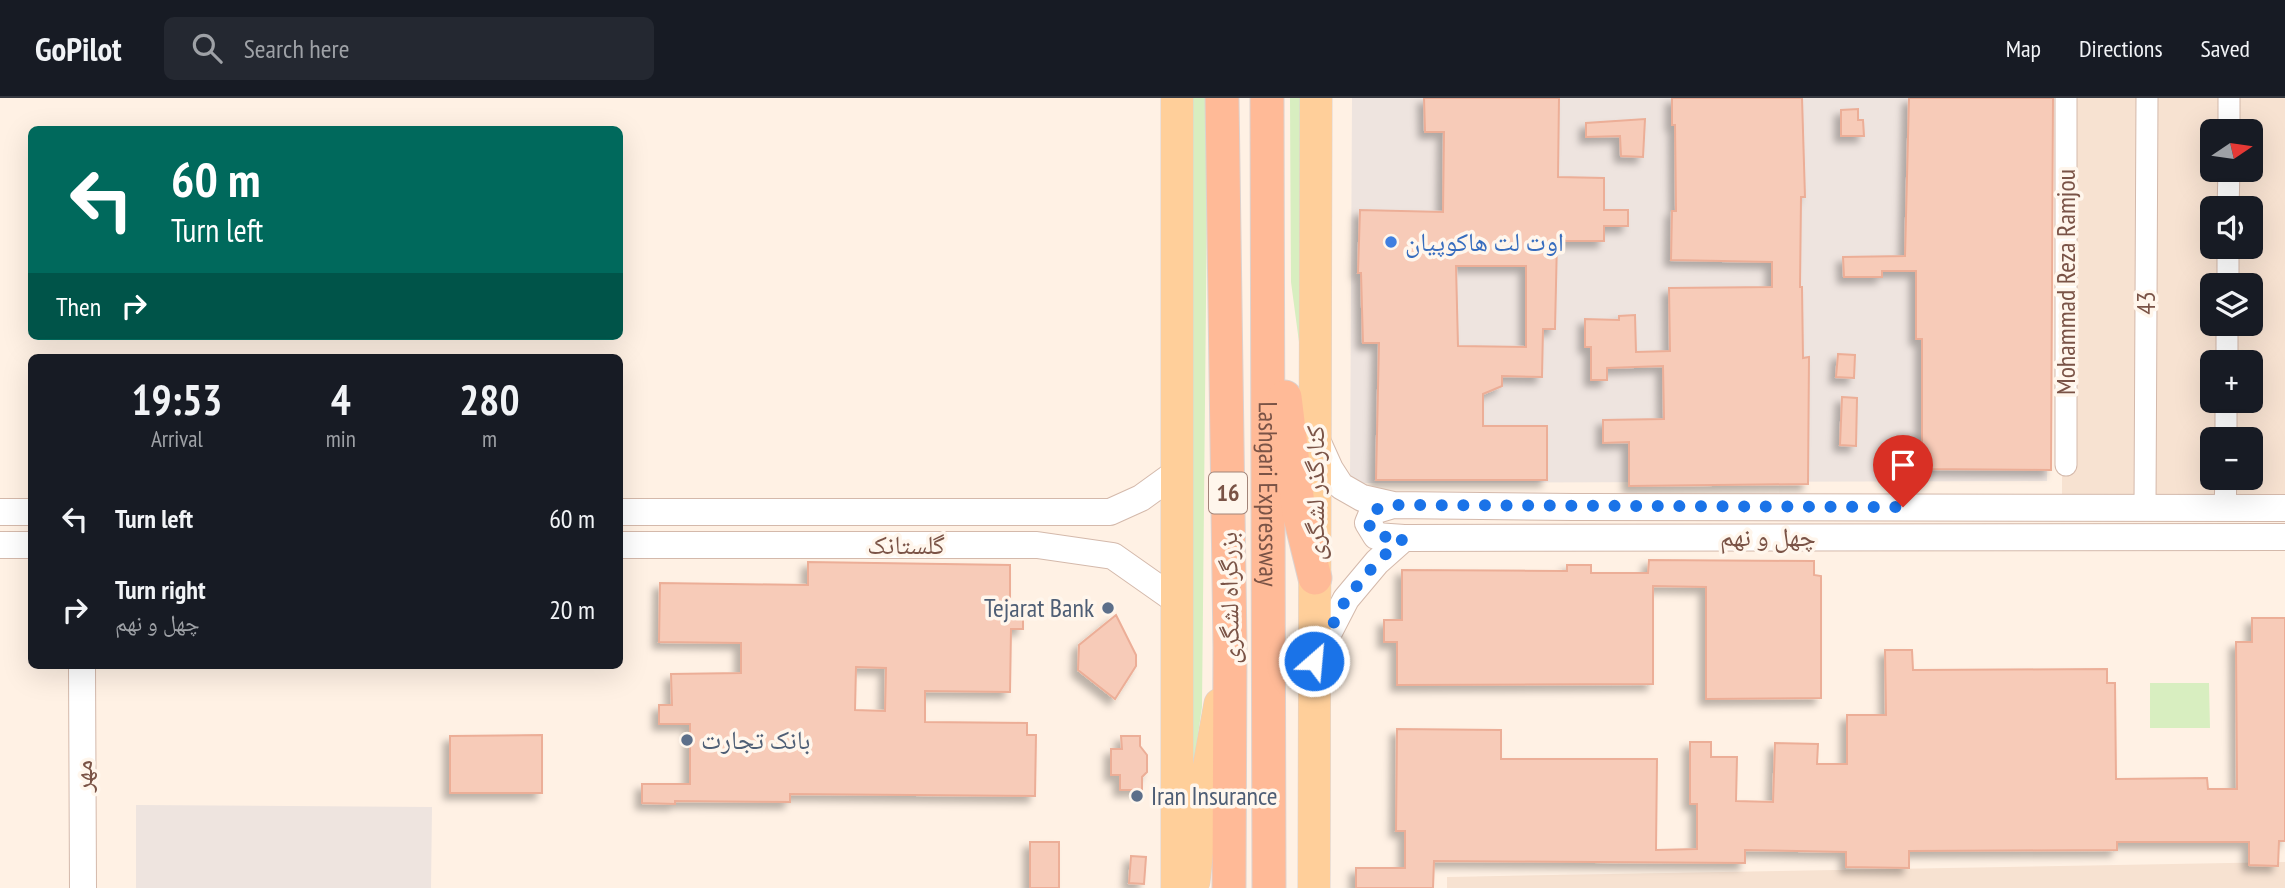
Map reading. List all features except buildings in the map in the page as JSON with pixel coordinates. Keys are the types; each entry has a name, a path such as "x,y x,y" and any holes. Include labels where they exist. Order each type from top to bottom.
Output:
{"highway":[{"name":"بزرگراه لشگری","path":"1222,98 1230,647 1229,888"},
{"name":"Lashgari Expressway","path":"1267,98 1269,888"},
{"path":"1266,237 1299,513 1315,578"}],"main road":[{"path":"1177,888 1178,98"},
{"name":"کنارگذر لشگری","path":"1314,888 1316,98"},
{"path":"1193,888 1202,805 1230,647"}],"street":[{"name":"Mohammad Reza Ramjou","path":"2066,98 2066,465"},
{"name":"43","path":"2145,508 2147,98"},
{"path":"2229,98 2229,119"},
{"name":"چهل و نهم","path":"1315,434 1330,469 1341,486 1362,498 1393,505 2285,508"},
{"name":"گلستانک","path":"623,512 1110,512 1141,498 1177,472"},
{"path":"2225,508 2226,490"},
{"name":"چهل و نهم","path":"1393,505 1373,510 1368,523 1376,536 2285,537"},
{"path":"0,512 28,512"},
{"path":"1314,661 1346,599 1377,562 1404,538"},
{"path":"0,545 28,545"},
{"name":"گلستانک","path":"623,545 1037,545 1112,556 1177,601"},
{"name":"مهر","path":"82,669 83,888"}],"shaded area":[{"path":"1352,98 2050,98 2047,481 1350,483"},
{"path":"2062,98 2285,98 2285,505 2062,505"},
{"path":"136,805 432,807 431,888 136,888"},
{"path":"2285,862 2285,888 1447,888 1447,877"}],"green space":[{"path":"1189,98 1208,98 1202,707 1189,797"},
{"path":"1290,98 1307,98 1307,402 1291,282"},
{"path":"2150,683 2209,683 2210,728 2150,728"}],"place":[{"name":"اوت لت هاکوپیان","path":"1391,242"},
{"name":"Tejarat Bank","path":"1108,608"},
{"name":"بانک تجارت","path":"687,740"},
{"name":"Iran Insurance","path":"1137,796"}],"route":[{"path":"1314,661 1346,599 1377,562 1404,538 1376,536 1368,523 1373,510 1393,505 1903,507"}]}
